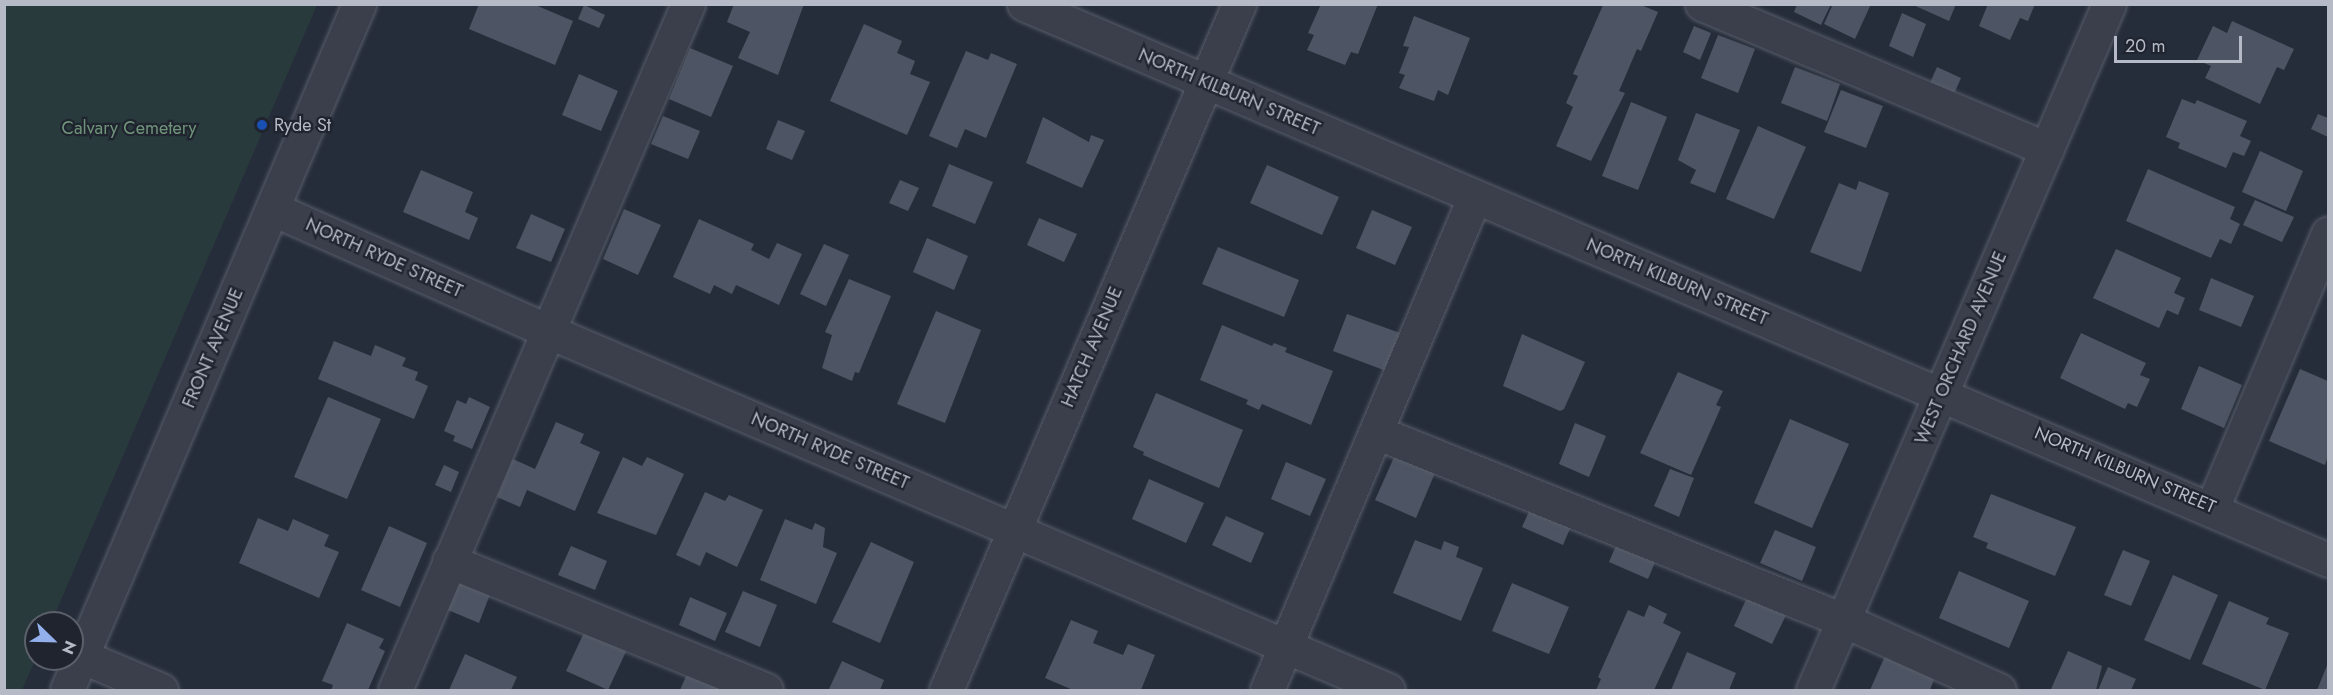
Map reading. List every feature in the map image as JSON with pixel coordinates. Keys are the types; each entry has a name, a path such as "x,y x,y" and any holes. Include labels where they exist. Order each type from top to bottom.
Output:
{"street":[{"name":"FRONT AVENUE","path":"84,649 359,4"},
{"path":"395,690 550,332 688,4"},
{"name":"NORTH KILBURN STREET","path":"1024,4 1474,198 2212,507 2328,560"},
{"name":"HATCH AVENUE","path":"946,690 1239,4"},
{"path":"1702,4 2047,149"},
{"name":"WEST ORCHARD AVENUE","path":"1813,690 2109,4"},
{"path":"1267,690 1474,198"},
{"name":"NORTH RYDE STREET","path":"273,209 550,332 1388,690"},
{"path":"2212,507 2328,233"},
{"path":"1376,432 1843,620 1999,690"},
{"path":"449,561 766,690"},
{"path":"84,657 161,690"},
{"name":"FRONT AVENUE","path":"67,690 75,671"}],"green space":[{"name":"Calvary Cemetery","path":"4,5 317,5 56,611 24,611 24,671 30,671 22,690 4,690"}],"building":[{"path":"479,4 533,4 573,21 555,65 469,29"},
{"path":"734,4 804,4 778,75 738,58 750,32 727,22"},
{"path":"1321,4 1378,4 1358,54 1351,52 1345,65 1307,50 1314,35 1308,33"},
{"path":"1797,4 1831,4 1821,25 1794,12"},
{"path":"1833,4 1871,4 1855,39 1824,24"},
{"path":"1911,4 1956,4 1949,21"},
{"path":"1988,4 2035,4 2028,21 2020,18 2010,40 1979,26"},
{"path":"584,5 605,15 599,28 578,19"},
{"path":"1603,5 1641,5 1658,12 1641,51 1637,49 1619,91 1625,93 1591,161 1556,146 1573,107 1566,103 1578,76 1573,74"},
{"path":"1902,13 1926,24 1913,57 1889,46"},
{"path":"1414,16 1470,38 1448,95 1438,90 1434,101 1399,88 1405,75 1399,73 1409,47 1403,46"},
{"path":"2232,21 2294,49 2284,70 2277,67 2260,104 2205,78 2211,66 2197,60 2213,26 2227,33"},
{"path":"864,24 902,41 897,53 915,61 910,74 930,82 907,135 830,101"},
{"path":"1694,26 1711,33 1700,60 1683,52"},
{"path":"1718,35 1755,49 1738,93 1701,78"},
{"path":"690,48 733,66 711,117 669,99"},
{"path":"966,51 988,60 991,53 1017,64 986,138 965,129 957,148 929,136"},
{"path":"1795,67 1840,84 1827,121 1781,103"},
{"path":"1937,67 1961,78 1954,94 1930,83"},
{"path":"579,74 618,91 601,131 562,115"},
{"path":"1841,90 1883,106 1866,148 1824,132"},
{"path":"2182,99 2195,104 2197,100 2247,121 2240,136 2251,141 2244,156 2233,152 2226,168 2178,148 2180,143 2166,137"},
{"path":"1631,102 1667,117 1638,190 1602,176"},
{"path":"1696,113 1740,130 1715,193 1690,183 1696,170 1678,160"},
{"path":"2318,114 2328,118 2328,137 2311,129"},
{"path":"663,116 700,131 688,159 651,144"},
{"path":"1043,117 1089,142 1091,135 1104,140 1082,188 1026,163"},
{"path":"778,120 805,131 792,160 766,149"},
{"path":"1758,126 1806,147 1774,219 1726,199"},
{"path":"2260,151 2303,171 2286,211 2242,192"},
{"path":"949,164 993,182 975,224 932,206"},
{"path":"1267,165 1339,197 1322,235 1250,203"},
{"path":"2148,169 2235,207 2230,219 2240,224 2231,244 2220,239 2211,258 2126,221"},
{"path":"421,170 473,192 465,212 478,218 469,240 403,212"},
{"path":"900,180 919,188 908,211 889,203"},
{"path":"1859,181 1889,193 1861,272 1810,252 1839,183 1856,190"},
{"path":"2255,200 2294,217 2282,242 2243,225"},
{"path":"624,209 661,225 638,275 603,259"},
{"path":"1372,210 1412,227 1395,265 1356,248"},
{"path":"531,214 565,229 551,262 516,248"},
{"path":"1039,218 1077,234 1064,262 1027,245"},
{"path":"699,219 754,244 751,250 769,259 777,243 802,254 779,305 736,285 732,294 714,285 710,294 673,277"},
{"path":"927,238 968,256 954,290 913,272"},
{"path":"824,244 849,255 826,306 800,294"},
{"path":"1218,247 1299,280 1284,317 1202,284"},
{"path":"2116,249 2181,278 2174,293 2185,298 2178,315 2167,310 2159,328 2093,298"},
{"path":"2211,278 2254,296 2241,327 2199,310"},
{"path":"849,279 891,296 859,373 855,372 852,381 822,368 832,335 825,332"},
{"path":"936,311 981,330 945,423 897,404"},
{"path":"1347,314 1403,334 1389,372 1333,351"},
{"path":"1222,325 1272,346 1274,343 1287,348 1285,352 1333,371 1311,425 1262,404 1259,410 1246,404 1248,400 1200,380"},
{"path":"2081,333 2146,363 2140,375 2150,379 2137,407 2128,403 2125,409 2060,378"},
{"path":"1522,334 1585,362 1564,409 1560,411 1503,386"},
{"path":"334,341 371,356 375,345 406,358 402,366 418,372 415,380 428,386 414,419 318,379"},
{"path":"2199,366 2242,385 2224,428 2181,409"},
{"path":"2300,369 2328,381 2328,456 2325,465 2269,441"},
{"path":"1678,372 1723,391 1716,405 1721,407 1691,475 1640,453"},
{"path":"1156,393 1243,430 1219,488 1143,455 1144,452 1133,447"},
{"path":"328,397 381,419 347,499 294,477"},
{"path":"469,397 490,407 472,449 453,441 455,436 444,431 457,400 466,404"},
{"path":"1790,419 1849,444 1812,528 1754,503"},
{"path":"556,422 584,434 580,443 600,452 575,511 527,490 520,507 497,497 513,459 535,469"},
{"path":"1575,423 1606,436 1589,477 1559,464"},
{"path":"1395,455 1435,473 1416,518 1375,500"},
{"path":"623,457 642,466 647,457 684,474 656,535 597,513"},
{"path":"1286,462 1326,479 1310,516 1271,499"},
{"path":"444,465 459,472 451,492 435,485"},
{"path":"1670,469 1694,478 1679,517 1654,506"},
{"path":"1149,479 1204,503 1186,543 1132,519"},
{"path":"705,492 725,501 729,495 763,510 737,567 706,552 700,566 676,555"},
{"path":"1991,494 2076,527 2055,576 1986,548 1988,543 1973,537"},
{"path":"1534,500 1575,517 1563,545 1522,527"},
{"path":"1226,516 1264,533 1251,563 1212,545"},
{"path":"258,518 288,531 293,519 329,535 324,546 339,552 319,598 239,563"},
{"path":"785,519 812,530 815,523 825,528 823,547 837,553 816,604 760,580"},
{"path":"389,526 427,543 400,607 361,590"},
{"path":"1775,530 1816,547 1802,581 1760,563"},
{"path":"1620,536 1659,553 1648,579 1609,562"},
{"path":"1415,540 1441,550 1444,541 1459,547 1456,557 1483,568 1461,621 1393,593"},
{"path":"871,542 914,562 880,643 832,622"},
{"path":"571,546 607,561 595,590 558,575"},
{"path":"2123,550 2150,561 2131,606 2104,595"},
{"path":"1959,571 2029,601 2009,648 1939,618"},
{"path":"464,572 494,584 479,623 448,610"},
{"path":"2173,575 2218,595 2190,660 2144,640"},
{"path":"1512,583 1569,607 1549,654 1492,631"},
{"path":"743,591 777,605 760,647 725,632"},
{"path":"1749,593 1788,611 1772,644 1734,626"},
{"path":"690,597 727,613 715,641 679,625"},
{"path":"2229,601 2269,618 2266,624 2289,633 2265,690 2202,664"},
{"path":"1649,605 1667,614 1663,623 1681,632 1654,690 1596,690 1601,679 1598,677 1628,610 1644,617"},
{"path":"1071,620 1098,631 1093,643 1123,655 1128,644 1155,655 1141,690 1073,690 1045,678"},
{"path":"589,622 631,641 608,690 566,671"},
{"path":"347,623 384,639 379,648 385,651 368,690 331,690 333,685 322,681"},
{"path":"2068,651 2102,666 2096,690 2051,689"},
{"path":"1687,652 1736,673 1729,690 1671,690"},
{"path":"465,654 517,677 511,690 449,690"},
{"path":"1885,656 1935,677 1930,690 1870,690"},
{"path":"842,661 884,680 880,690 829,689"},
{"path":"2328,663 2328,690 2317,690"},
{"path":"690,667 726,682 723,690 680,690"},
{"path":"2108,667 2136,679 2131,690 2098,690"}],"place":[{"name":"Ryde St","path":"262,125"}]}
